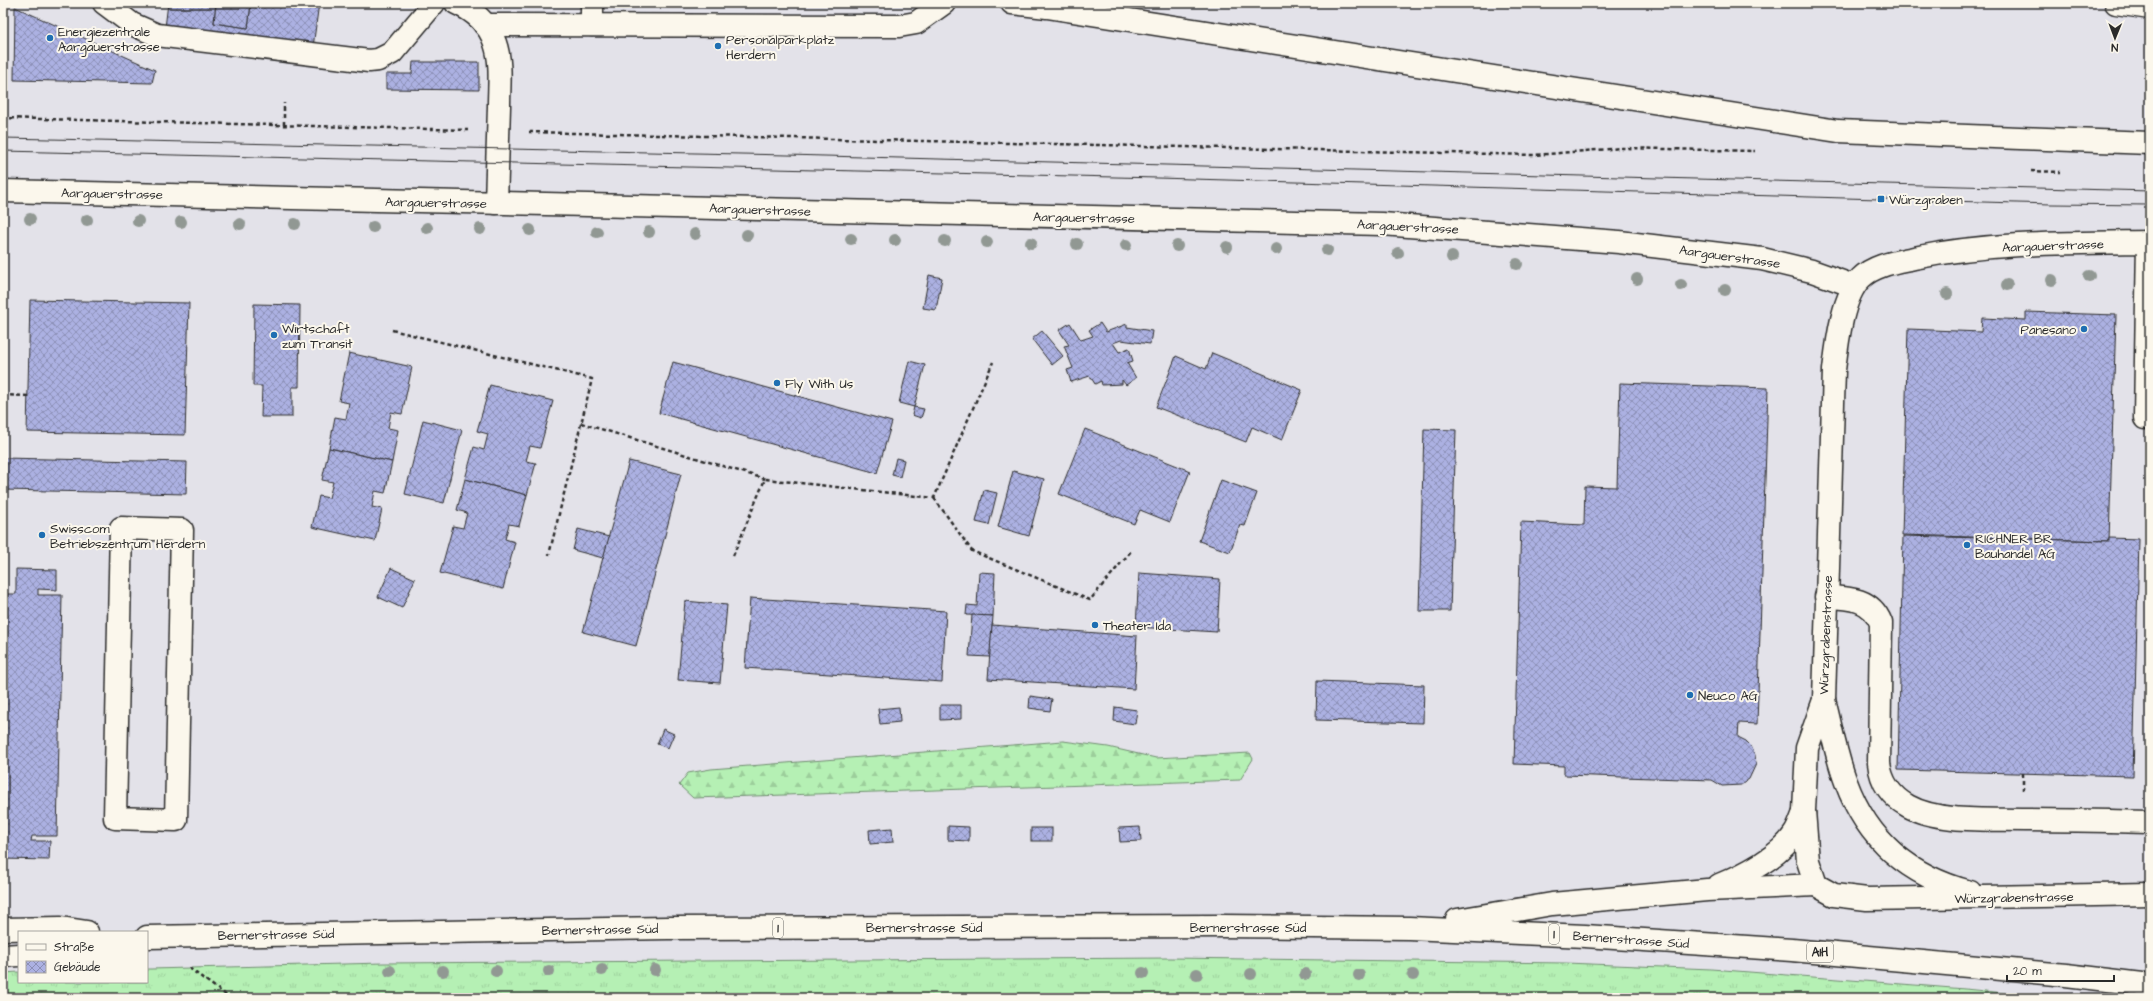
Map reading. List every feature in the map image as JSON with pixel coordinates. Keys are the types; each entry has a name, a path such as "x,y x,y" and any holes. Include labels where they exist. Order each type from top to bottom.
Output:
{"main road":[{"path":"104,3 132,24 157,35 369,61 378,60 392,53 434,3"},
{"path":"456,3 476,14 485,25 495,42 499,61 496,203"},
{"path":"592,3 592,25"},
{"path":"485,25 907,25 922,20 944,3"},
{"path":"1012,3 1047,7 1838,131 2150,143"},
{"path":"2116,3 2150,8"},
{"name":"Aargauerstrasse","path":"3,191 1382,224 1619,242 1762,259 1812,270 1854,286 1870,271 1884,265 1951,251 2017,245 2149,242"},
{"path":"2145,418 2149,242"},
{"name":"Würzgrabenstrasse","path":"1854,286 1840,330 1834,370 1824,700 1807,748 1804,811 1808,860 1816,885 1834,895 1867,899 2150,894"},
{"path":"121,528 182,530 176,820 115,818 121,528"},
{"path":"1826,597 1862,601 1872,608 1878,617 1881,631 1880,773 1884,783 1899,801 1924,812 1941,816 1983,819 2150,822"},
{"path":"1824,700 1845,781 1869,827 1886,848 1929,877 1957,889 1993,897"},
{"path":"1707,890 1742,876 1774,855 1795,834 1804,811"},
{"path":"1408,928 1552,904 1707,890 1816,885"},
{"name":"Bernerstrasse Süd","path":"148,936 667,928 1222,926 1408,928 1563,934 1700,944"},
{"path":"3,929 61,928 81,931"},
{"name":"A1H","path":"1700,944 1940,963 2150,985"},
{"path":"3,956 18,955"}],"path":[{"path":"284,103 284,125"},
{"path":"3,118 1535,155 1622,148 1758,151"},
{"path":"2024,170 2063,172"},
{"path":"392,330 592,380 549,556"},
{"path":"934,498 993,362"},
{"path":"3,395 28,396"},
{"path":"581,424 765,479 934,498 972,551 1090,600 1132,550"},
{"path":"733,556 765,479"},
{"path":"2023,773 2023,790"},
{"path":"225,994 230,998"}],"green space":[{"path":"1063,741 1108,747 1156,758 1250,753 1253,759 1240,780 693,798 679,785 688,773 711,769"},
{"path":"1170,958 1566,963 1711,969 1965,989 2052,998 3,998 3,973 18,972 18,983 148,983 148,969 383,963"}],"building":[{"path":"168,3 216,3 214,23 248,28 251,3 319,3 313,47 165,28"},
{"path":"216,3 251,3 248,28 214,23"},
{"name":"Energiezentrale Aargauerstrasse","path":"15,7 155,70 152,83 14,80"},
{"path":"413,62 479,62 479,90 386,89 386,74 412,74"},
{"path":"929,275 942,278 936,310 923,308"},
{"path":"30,300 189,303 185,435 27,432"},
{"path":"254,304 300,305 299,387 292,387 292,417 261,417 262,386 253,386"},
{"path":"2026,312 2116,315 2109,541 1902,535 1908,329 1981,332 1982,318 2026,320"},
{"path":"1070,323 1081,340 1093,336 1089,330 1100,323 1106,332 1127,324 1127,327 1152,331 1150,344 1121,340 1113,343 1119,352 1129,348 1133,361 1127,363 1136,378 1126,385 1122,380 1122,384 1102,385 1101,381 1095,384 1090,376 1071,382 1067,370 1073,368 1064,346 1069,345 1059,330"},
{"path":"1042,331 1063,356 1052,365 1032,339"},
{"path":"349,353 412,367 402,414 391,412 388,428 398,430 392,462 329,448 335,417 346,419 349,403 339,401"},
{"path":"1212,353 1302,390 1282,440 1252,427 1246,442 1156,407 1176,356 1206,369"},
{"path":"909,361 925,365 914,407 899,403"},
{"path":"673,362 892,422 877,473 659,413"},
{"path":"1620,383 1768,388 1757,724 1739,723 1738,737 1746,741 1751,746 1755,755 1756,764 1749,779 1741,785 1722,786 1712,780 1564,775 1564,766 1514,764 1521,522 1584,525 1585,486 1617,487"},
{"path":"490,385 553,401 540,448 530,446 526,461 536,463 527,495 465,479 474,447 484,450 488,434 477,431"},
{"path":"914,407 924,409 921,418 912,415"},
{"path":"423,420 462,430 444,503 405,494"},
{"path":"1085,429 1190,471 1170,522 1140,510 1134,524 1059,494"},
{"path":"1424,429 1456,430 1450,611 1419,611"},
{"path":"329,448 392,462 385,493 375,491 372,507 382,509 375,541 312,527 319,496 329,498 333,482 322,480"},
{"path":"3,458 187,462 186,494 3,490"},
{"path":"896,458 904,460 900,477 892,475"},
{"path":"629,461 681,474 636,646 583,632"},
{"path":"1013,471 1044,479 1029,536 998,527"},
{"path":"465,479 527,495 519,526 509,524 505,539 515,542 503,589 440,573 453,526 463,528 467,513 457,510"},
{"path":"1221,480 1257,493 1245,526 1240,525 1230,552 1199,541"},
{"path":"984,490 997,493 989,525 976,522"},
{"path":"578,529 609,537 603,558 573,550"},
{"path":"1903,536 2109,541 2109,538 2139,539 2133,776 1898,770"},
{"path":"391,568 415,579 402,608 378,597"},
{"path":"16,569 57,570 57,590 38,589 38,595 62,595 57,836 32,836 31,841 50,841 49,860 3,859 3,594 16,594"},
{"path":"979,572 995,573 993,616 966,615 967,605 977,606"},
{"path":"1139,573 1220,579 1217,632 1136,627"},
{"path":"750,598 946,611 942,682 745,668"},
{"path":"685,601 727,605 720,683 678,680"},
{"path":"972,615 993,616 990,657 969,656"},
{"path":"992,625 1137,636 1134,689 988,679"},
{"path":"1317,681 1424,685 1423,723 1316,720"},
{"path":"1030,696 1052,699 1050,711 1029,708"},
{"path":"940,705 961,705 961,719 940,720"},
{"path":"899,707 900,722 880,724 878,709"},
{"path":"1115,707 1137,710 1135,724 1114,721"},
{"path":"663,729 674,734 668,748 657,744"},
{"path":"948,826 969,827 969,841 948,840"},
{"path":"1140,827 1141,841 1120,842 1119,828"},
{"path":"892,828 893,842 870,844 869,830"},
{"path":"1031,828 1052,828 1052,841 1031,841"}],"tram line":[{"path":"3,138 787,155 2150,191"},
{"path":"3,151 1158,178 2051,204 2150,205"}],"place":[{"name":"Energiezentrale Aargauerstrasse","path":"50,38"},
{"name":"Personalparkplatz Herdern","path":"718,46"},
{"name":"Würzgraben","path":"1881,199"},
{"name":"Panesano","path":"2084,329"},
{"name":"Wirtschaft zum Transit","path":"274,335"},
{"name":"Fly With Us","path":"777,383"},
{"name":"Swisscom Betriebszentrum Herdern","path":"42,535"},
{"name":"RICHNER BR Bauhandel AG","path":"1967,545"},
{"name":"Theater Ida","path":"1095,625"},
{"name":"Neuco AG","path":"1690,695"}]}
